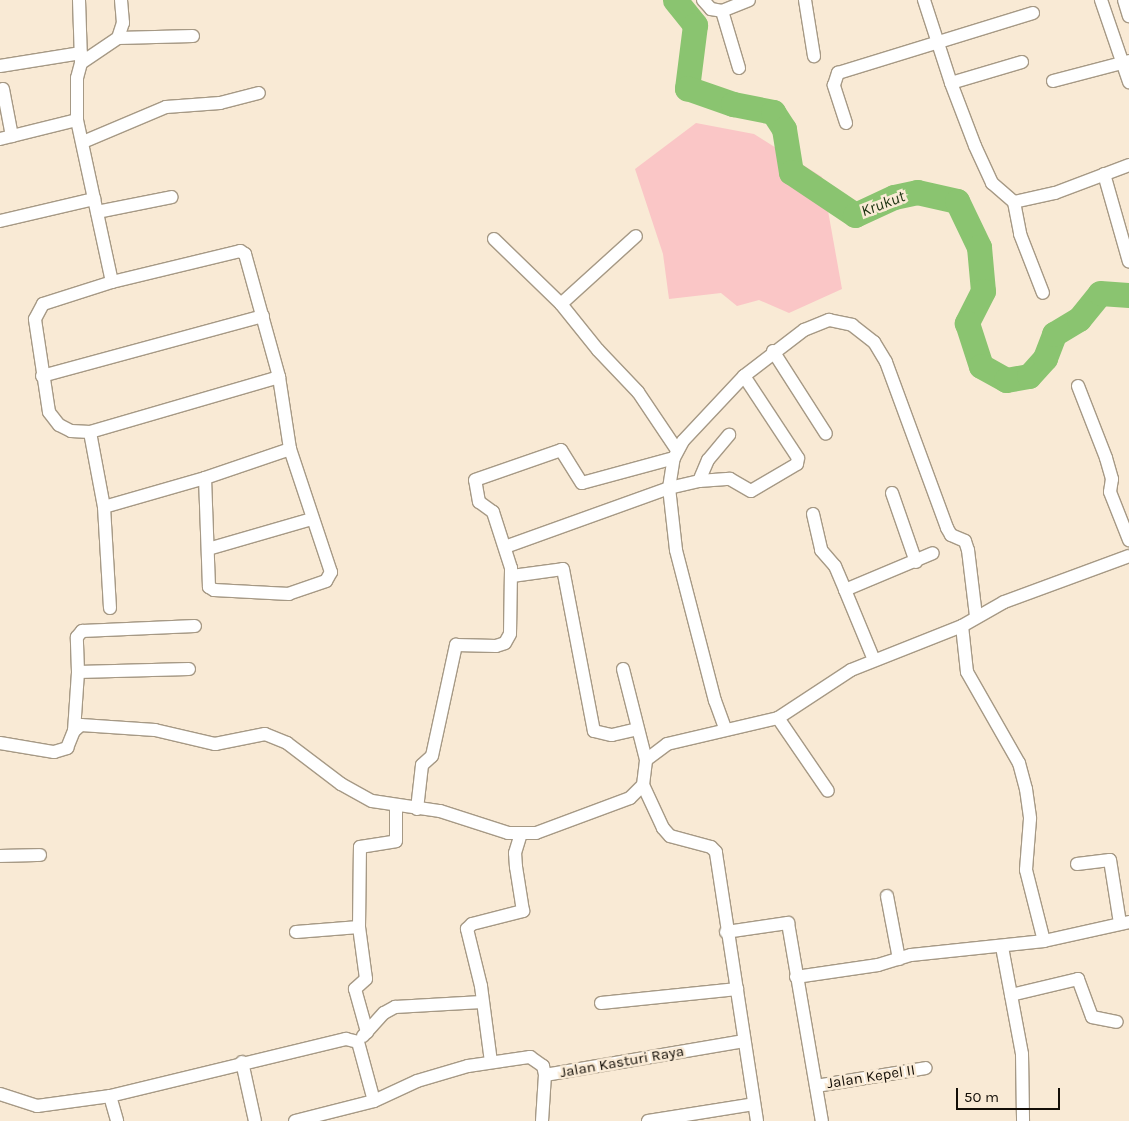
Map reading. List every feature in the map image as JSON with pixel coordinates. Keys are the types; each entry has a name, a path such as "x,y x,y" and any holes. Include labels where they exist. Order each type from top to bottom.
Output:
{"street":[{"path":"79,0 81,58 77,78 77,120 112,282"},
{"path":"118,38 123,23 120,0"},
{"path":"702,0 711,9 722,11 749,0"},
{"path":"805,0 814,56"},
{"path":"924,0 951,83 992,183 1001,194 1014,202 1034,200 1129,165"},
{"path":"1101,0 1126,61 1129,82"},
{"path":"1124,0 1129,16"},
{"path":"722,11 738,68"},
{"path":"846,123 834,85 838,73 1034,13"},
{"path":"0,66 81,58 118,38 193,36"},
{"path":"1053,81 1126,61"},
{"path":"951,83 1022,62"},
{"path":"3,89 6,138 77,120"},
{"path":"83,142 166,107 220,103 259,93"},
{"path":"1104,174 1129,262"},
{"path":"0,221 95,205 172,197"},
{"path":"1014,202 1020,234 1043,293"},
{"path":"561,304 636,236"},
{"path":"494,239 561,304 598,350 648,404 676,454"},
{"path":"205,478 208,549 207,580 214,590 298,592 326,581 330,572 290,449 278,377 245,254 240,250 112,282 38,308 35,319 42,376 49,412 59,425 71,431 90,432 278,377"},
{"path":"42,376 263,316"},
{"path":"725,728 714,701 691,615 676,550 669,488 676,454 744,376 773,351 804,330 829,320 852,325 874,342 886,362 947,528 951,535 965,541 968,550 976,616"},
{"path":"773,351 826,434"},
{"path":"505,547 669,488 699,481 730,479 751,491 797,464 798,458 744,376"},
{"path":"1078,386 1106,458 1112,479 1110,492 1129,540"},
{"path":"90,432 104,507 110,608"},
{"path":"699,481 708,460 729,435"},
{"path":"104,507 205,478 290,449"},
{"path":"417,809 422,765 432,756 456,645 496,646 510,639 512,576 505,547 492,510 479,502 476,479 562,450 582,482 676,454"},
{"path":"892,493 916,562"},
{"path":"813,514 821,550 835,566 874,660"},
{"path":"208,549 312,519"},
{"path":"845,590 933,554"},
{"path":"646,760 667,744 725,728 760,724 778,718 832,681 874,660 902,652 962,626 976,616 1129,556"},
{"path":"512,576 564,569 594,730 612,735 637,729"},
{"path":"0,743 54,752 67,748 74,731 78,672 77,637 82,631 195,626"},
{"path":"962,626 967,672 1019,763 1026,788 1030,819 1026,870 1044,941"},
{"path":"78,672 189,669"},
{"path":"623,669 646,760 643,785 656,816 670,836 711,847 716,852 726,932 737,989 757,1121"},
{"path":"778,718 828,791"},
{"path":"74,731 81,725 155,730 215,744 265,734 287,743 341,784 372,801 440,811 480,825 520,833 536,833 624,800 643,785"},
{"path":"367,1032 355,989 366,979 359,927 360,847 396,841 396,806"},
{"path":"490,1062 477,964 467,929 472,924 523,911 516,867 520,833"},
{"path":"0,856 40,855"},
{"path":"796,977 898,958 1002,948 1044,941 1124,923 1110,860 1077,864"},
{"path":"887,896 898,958"},
{"path":"726,932 788,923 822,1121"},
{"path":"296,932 359,927"},
{"path":"1002,948 1022,1054 1023,1121"},
{"path":"1011,995 1078,980 1092,1017 1117,1022"},
{"path":"601,1003 737,989"},
{"path":"358,1042 384,1013 395,1007 482,1002"},
{"path":"0,1094 37,1106 110,1096 242,1062 346,1039 358,1042"},
{"name":"Jalan Kasturi Raya","path":"542,1121 545,1075 744,1041"},
{"path":"358,1042 374,1101"},
{"path":"295,1121 374,1101 417,1081 490,1062 530,1057 543,1066 545,1075"},
{"path":"242,1062 255,1121"},
{"name":"Jalan Kepel II","path":"816,1086 926,1068"},
{"path":"110,1096 117,1121"},
{"path":"648,1121 754,1104"}],"shaded area":[{"path":"696,123 754,134 822,177 842,289 789,313 759,300 737,306 721,293 669,299 663,254 635,169"}],"waterway":[{"name":"Krukut","path":"675,0 695,25 687,88 733,104 773,112 784,129 791,172 855,215 894,197 917,192 957,201 979,247 983,291 967,323 981,366 1006,380 1029,376 1045,358 1054,334 1079,319 1100,293 1129,295"}]}
